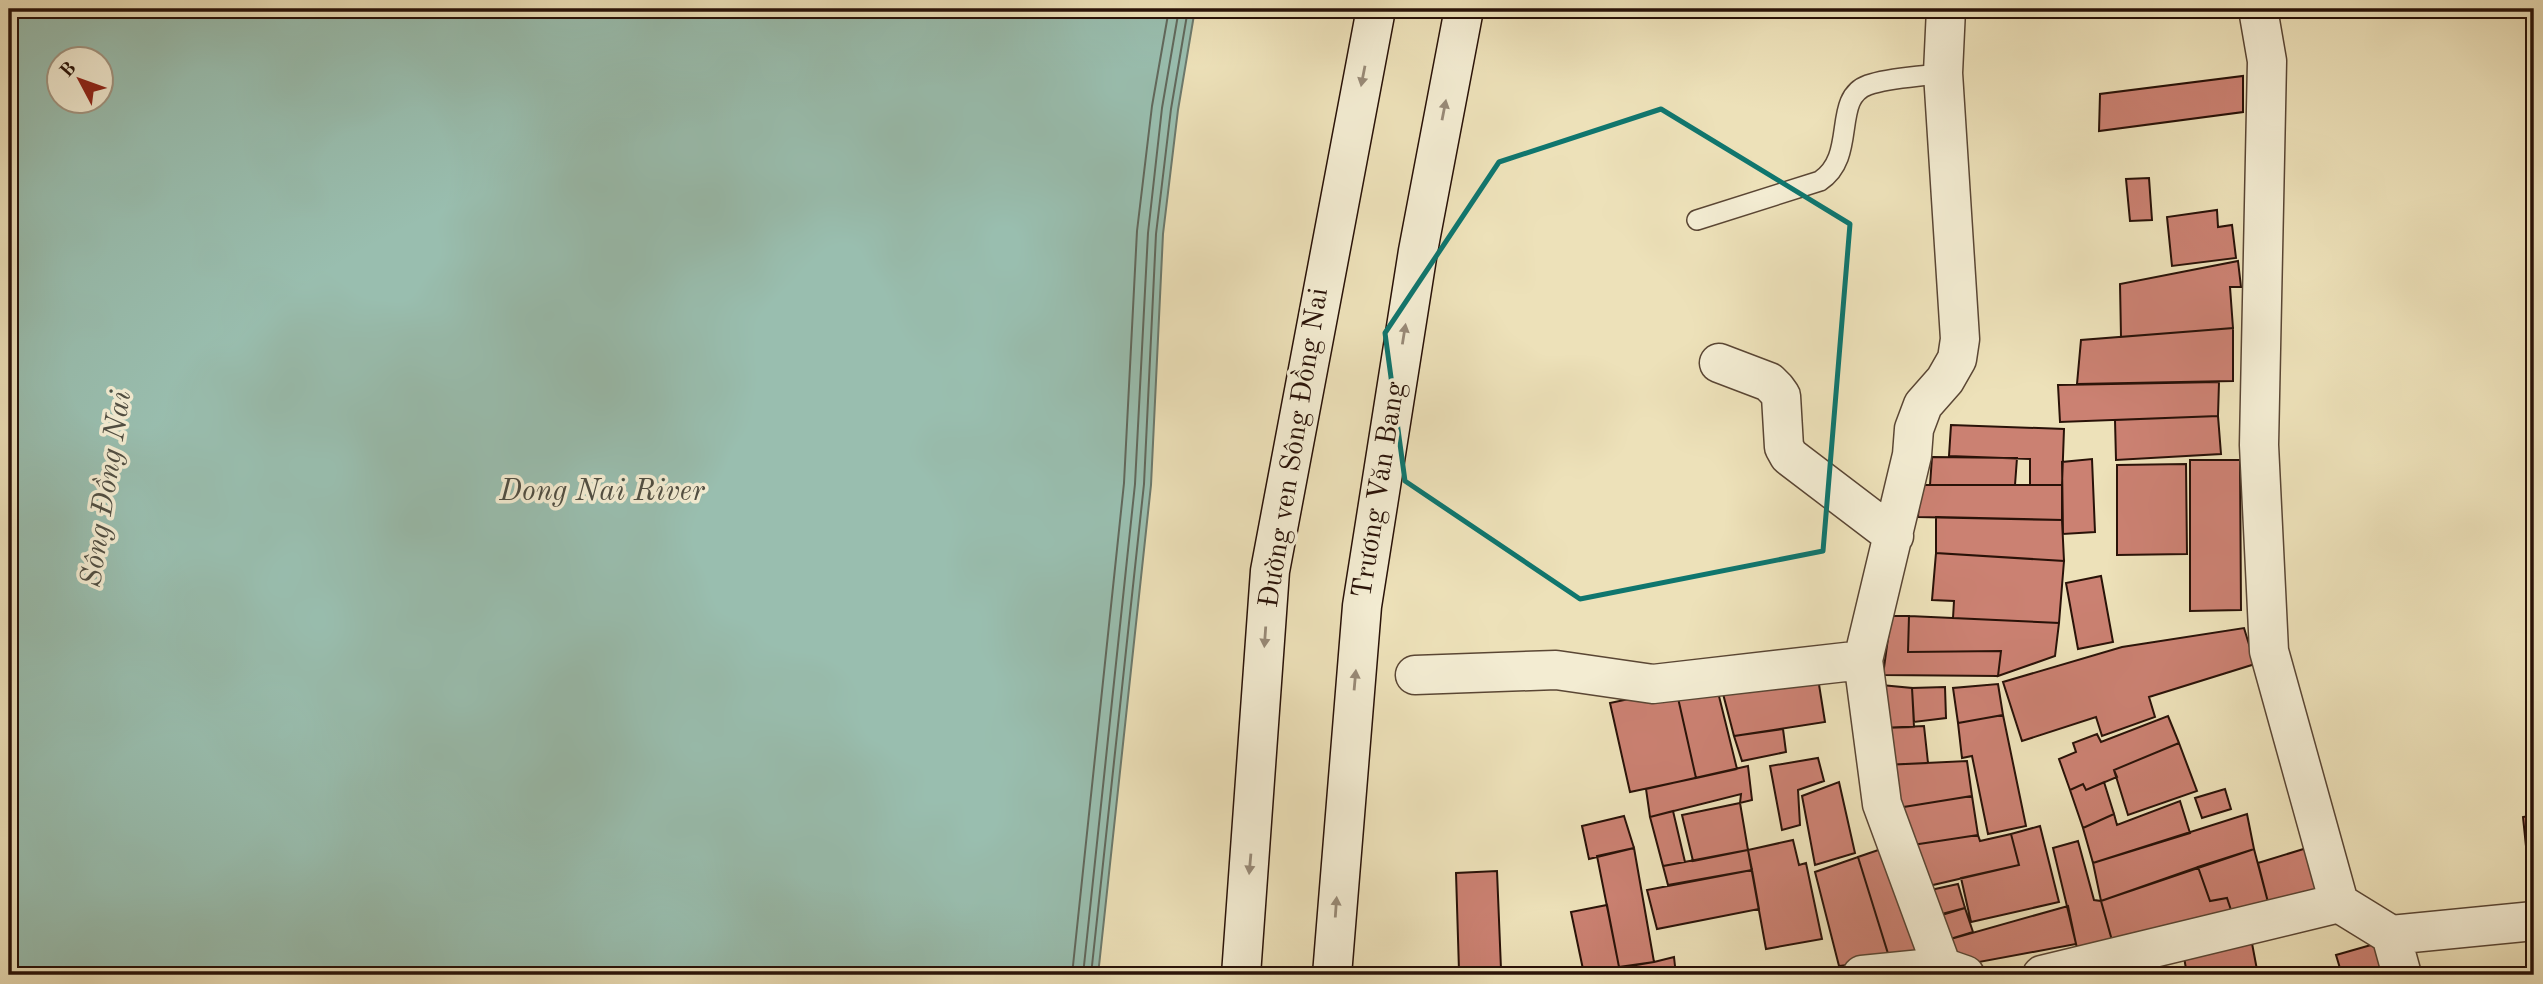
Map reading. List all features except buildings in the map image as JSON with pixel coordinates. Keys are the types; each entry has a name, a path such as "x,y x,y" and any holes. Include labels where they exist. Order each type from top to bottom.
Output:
{"street":[{"name":"Đường ven Sông Đồng Nai","path":"1241,975 1270,571 1376,9"},
{"name":"Trương Văn Bang","path":"1332,975 1362,606 1418,251 1464,9"},
{"path":"1862,975 1954,971 1882,804 1863,660 1912,456 1914,429 1923,405 1945,380 1957,359 1960,339 1944,73 1946,9"},
{"path":"2258,9 2267,61 2259,445 2269,651 2339,903 2390,935 2534,921"},
{"path":"1719,363 1769,382 1781,396 1784,447 1789,456 1894,536"},
{"path":"1415,676 1528,669 1653,684 1863,660"},
{"path":"2042,975 2339,903"},
{"path":"2390,935 2402,975"}],"lane":[{"path":"1696,220 1820,181 1833,173 1840,160 1848,105 1856,93 1867,85 1944,73"}],"highlighted area":[{"path":"1661,109 1850,224 1823,551 1580,599 1405,481 1385,333 1499,162"}],"water":[{"name":"Dong Nai River","path":"9,9 1195,9 1178,110 1163,234 1151,485 1098,975 9,975"}],"water label":[{"name":"Sông Đồng Nai","path":"107,489"}]}
